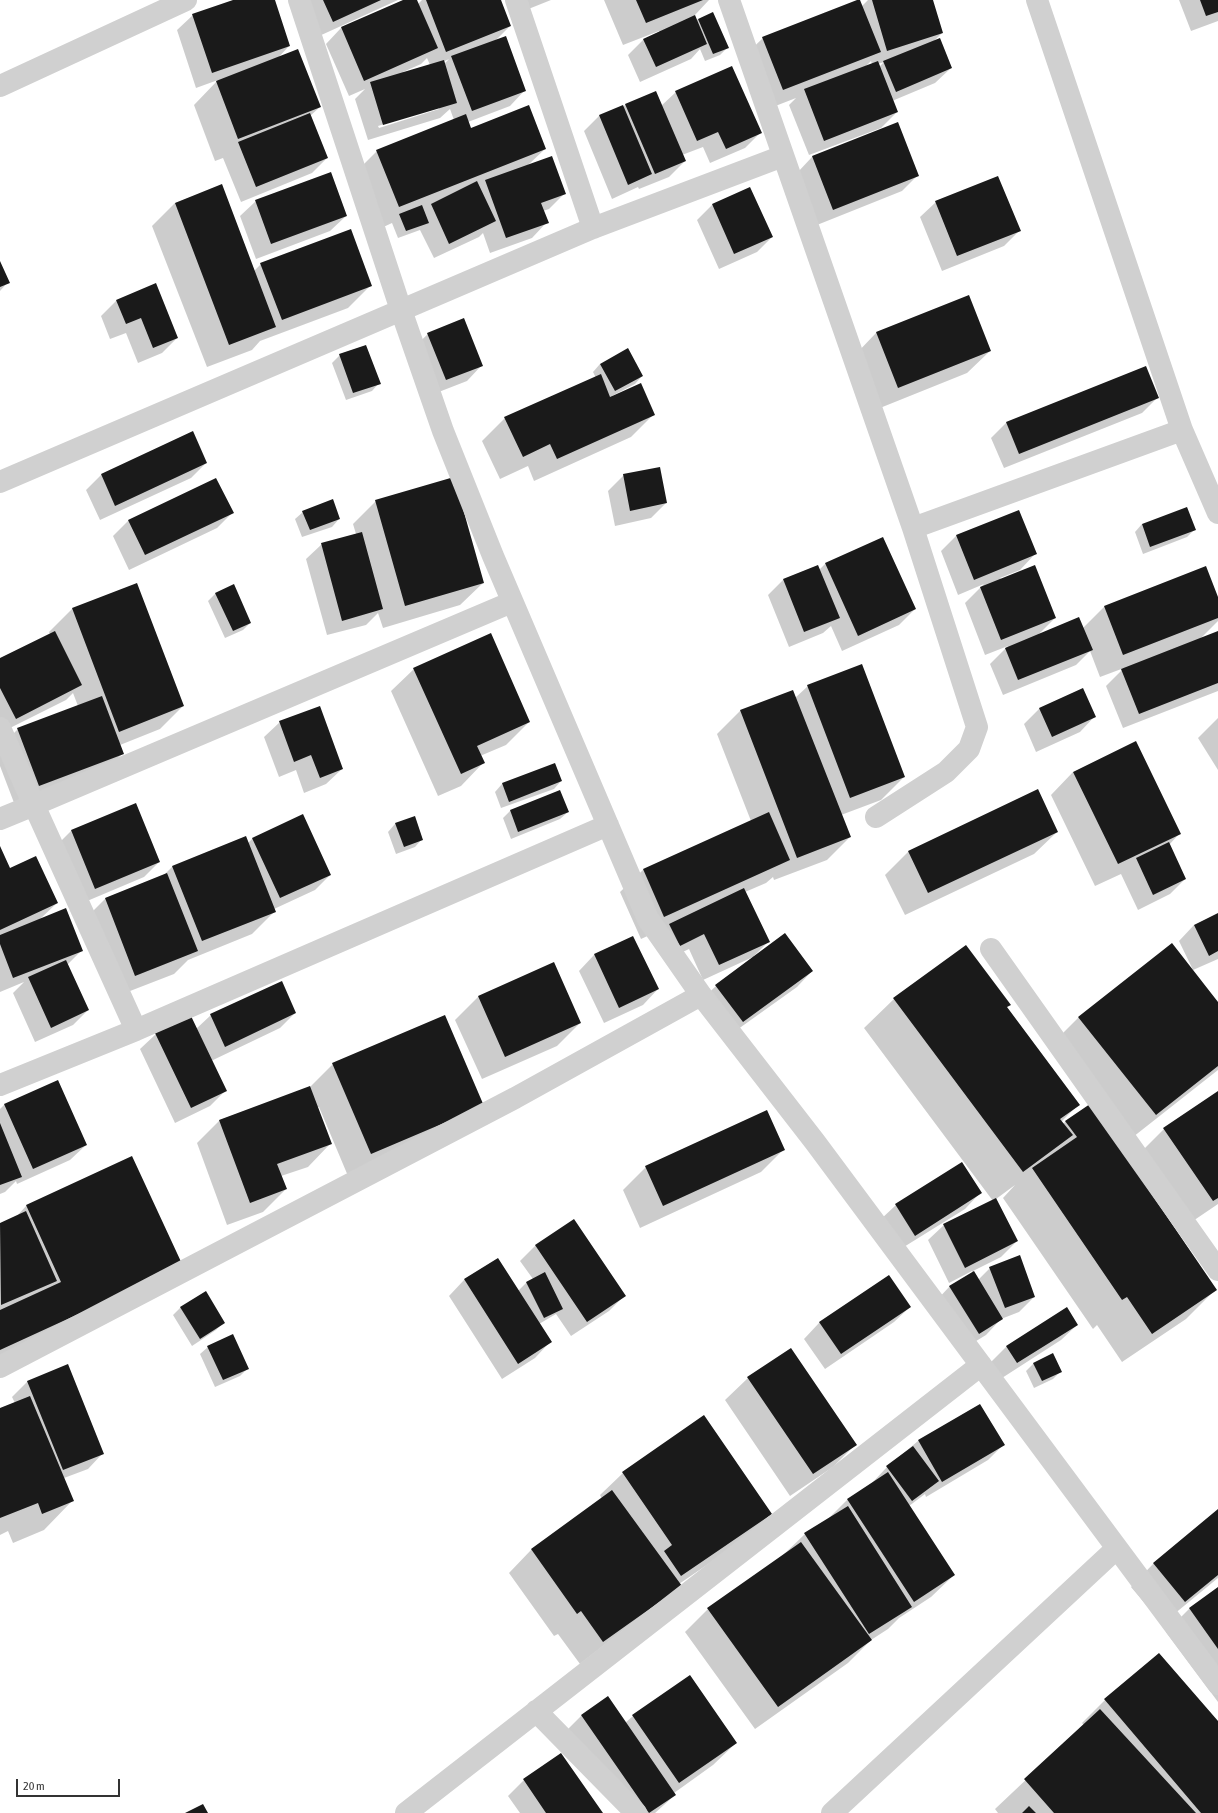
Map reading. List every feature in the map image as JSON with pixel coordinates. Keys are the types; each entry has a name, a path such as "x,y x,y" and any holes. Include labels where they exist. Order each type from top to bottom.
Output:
{"street":[{"path":"0,86 186,0"},
{"path":"298,0 401,310 443,431 512,602 648,919 702,994 815,1142 1218,1684"},
{"path":"516,0 593,228"},
{"path":"729,0 914,528 977,727 969,749 946,772 876,817"},
{"path":"1037,0 1182,430 1218,513"},
{"path":"0,482 593,228 783,156"},
{"path":"914,528 1182,430"},
{"path":"0,819 512,602"},
{"path":"0,728 136,1030"},
{"path":"0,1085 136,1030 608,825"},
{"path":"991,949 1218,1270"},
{"path":"0,1367 515,1098 702,994"},
{"path":"406,1813 981,1365"},
{"path":"832,1813 1117,1548"},
{"path":"536,1712 636,1813"}],"building":[{"path":"233,0 275,0 290,46 212,73 192,14"},
{"path":"323,0 381,0 333,22"},
{"path":"403,0 417,0 438,48 364,81 341,27"},
{"path":"426,0 501,0 511,26 446,52"},
{"path":"636,0 703,0 646,23"},
{"path":"860,0 881,52 783,90 762,37"},
{"path":"872,0 933,0 943,33 887,51"},
{"path":"1200,0 1218,0 1218,12 1206,16"},
{"path":"713,12 729,48 713,54 698,19"},
{"path":"695,15 707,44 656,67 643,39"},
{"path":"506,36 526,91 472,111 451,56"},
{"path":"940,38 952,68 896,92 883,61"},
{"path":"298,49 321,107 238,139 216,81"},
{"path":"444,60 457,103 383,125 370,82"},
{"path":"878,61 898,112 824,141 804,89"},
{"path":"732,66 762,133 726,149 718,132 697,141 675,91"},
{"path":"656,91 686,161 655,174 625,104"},
{"path":"529,105 546,149 399,207 376,150 466,114 471,128"},
{"path":"623,105 652,174 628,185 599,115"},
{"path":"310,113 328,158 256,187 238,142"},
{"path":"898,122 919,176 833,210 812,156"},
{"path":"552,156 566,194 541,203 549,223 506,238 485,180"},
{"path":"331,172 347,216 271,244 255,200"},
{"path":"998,176 1021,231 957,256 935,201"},
{"path":"477,181 496,221 449,244 431,204"},
{"path":"222,184 276,327 229,345 175,203"},
{"path":"750,187 773,237 734,254 712,204"},
{"path":"422,205 429,223 406,231 399,214"},
{"path":"351,229 372,286 282,320 260,263"},
{"path":"0,261 10,283 0,287"},
{"path":"156,283 178,338 153,348 141,318 126,324 116,300"},
{"path":"969,295 991,351 898,388 876,332"},
{"path":"464,318 483,366 446,380 427,333"},
{"path":"366,345 381,384 353,393 339,354"},
{"path":"628,348 643,376 615,391 600,364"},
{"path":"1146,366 1159,398 1019,454 1006,422"},
{"path":"601,374 610,397 641,383 655,415 557,459 550,444 523,457 504,417"},
{"path":"193,431 207,463 115,506 101,474"},
{"path":"660,467 667,503 630,511 623,474"},
{"path":"454,477 484,583 405,606 375,500"},
{"path":"216,478 234,513 145,555 128,520"},
{"path":"333,499 340,519 310,530 302,511"},
{"path":"1187,507 1196,530 1150,547 1142,524"},
{"path":"1019,510 1037,554 974,580 956,535"},
{"path":"362,532 383,609 342,621 321,543"},
{"path":"883,537 916,609 858,636 825,563"},
{"path":"818,565 840,618 804,632 783,579"},
{"path":"1035,565 1056,618 1001,640 980,587"},
{"path":"1206,566 1218,597 1218,618 1123,655 1104,606"},
{"path":"137,583 184,706 119,732 72,608"},
{"path":"234,584 251,623 233,631 215,593"},
{"path":"1079,617 1093,650 1018,680 1005,648"},
{"path":"55,631 82,685 16,719 0,688 0,658"},
{"path":"1218,631 1218,683 1139,714 1121,669"},
{"path":"491,633 530,722 477,746 485,763 461,774 413,668"},
{"path":"862,664 905,777 850,798 807,685"},
{"path":"1083,688 1096,717 1052,737 1039,708"},
{"path":"793,690 851,837 797,858 740,710"},
{"path":"102,696 124,754 39,786 17,728"},
{"path":"320,706 343,769 320,778 311,755 294,762 279,721"},
{"path":"1136,741 1181,834 1118,864 1073,772"},
{"path":"555,763 562,781 509,802 502,783"},
{"path":"1038,789 1058,832 928,893 908,851"},
{"path":"560,790 569,812 518,832 510,810"},
{"path":"136,803 160,862 95,889 71,830"},
{"path":"769,812 790,860 664,917 643,869"},
{"path":"303,814 331,875 280,898 252,838"},
{"path":"415,816 423,840 404,847 395,823"},
{"path":"246,836 276,912 202,941 172,866"},
{"path":"1169,842 1186,879 1153,895 1136,858"},
{"path":"0,846 10,868 36,856 58,903 0,930"},
{"path":"167,873 198,951 135,976 105,898"},
{"path":"744,888 770,942 719,965 704,934 680,946 669,924"},
{"path":"66,908 83,951 13,978 0,944 0,935"},
{"path":"1218,913 1218,951 1209,956 1194,925"},
{"path":"785,933 813,971 743,1022 715,985"},
{"path":"633,936 659,989 619,1008 594,954"},
{"path":"1172,943 1218,1002 1218,1066 1156,1115 1078,1017"},
{"path":"966,945 1011,1005 1007,1007 1080,1105 1060,1119 1073,1135 1023,1172 893,998"},
{"path":"66,960 89,1010 51,1028 28,977"},
{"path":"554,962 581,1023 505,1057 478,996"},
{"path":"282,981 296,1013 225,1047 210,1014"},
{"path":"445,1015 484,1106 371,1154 332,1063"},
{"path":"191,1016 227,1091 191,1108 155,1033"},
{"path":"58,1080 87,1145 33,1169 4,1104"},
{"path":"310,1086 332,1144 277,1164 287,1189 250,1203 219,1120"},
{"path":"1218,1091 1218,1198 1213,1201 1163,1128"},
{"path":"1090,1104 1217,1290 1152,1334 1127,1297 1122,1300 1032,1168 1077,1137 1065,1121"},
{"path":"767,1110 785,1150 663,1206 645,1166"},
{"path":"0,1123 22,1177 0,1185"},
{"path":"132,1156 183,1266 0,1350 0,1310 61,1282 26,1205"},
{"path":"962,1162 982,1193 915,1236 895,1204"},
{"path":"996,1198 1018,1241 965,1268 943,1224"},
{"path":"26,1211 57,1281 1,1305 0,1223"},
{"path":"574,1219 626,1296 587,1322 535,1245"},
{"path":"1020,1255 1035,1297 1005,1308 989,1267"},
{"path":"498,1258 552,1342 518,1364 464,1279"},
{"path":"974,1271 1003,1319 979,1334 949,1286"},
{"path":"545,1272 563,1309 544,1318 526,1282"},
{"path":"889,1275 911,1307 841,1354 819,1322"},
{"path":"206,1291 225,1323 200,1339 180,1307"},
{"path":"1067,1307 1078,1325 1017,1363 1006,1346"},
{"path":"233,1334 249,1369 223,1380 207,1346"},
{"path":"791,1348 857,1445 813,1474 747,1377"},
{"path":"1053,1353 1062,1372 1042,1381 1033,1363"},
{"path":"68,1364 104,1454 63,1470 27,1381"},
{"path":"30,1396 74,1501 42,1514 38,1503 0,1518 0,1408"},
{"path":"980,1404 1005,1445 942,1482 918,1440"},
{"path":"704,1415 772,1514 681,1576 664,1551 672,1545 622,1472"},
{"path":"913,1446 939,1481 912,1501 886,1466"},
{"path":"888,1472 955,1575 914,1602 847,1499"},
{"path":"612,1490 682,1586 603,1642 581,1611 577,1614 531,1549"},
{"path":"848,1506 912,1607 869,1634 804,1533"},
{"path":"1218,1509 1218,1575 1185,1602 1153,1563"},
{"path":"801,1542 872,1640 778,1707 707,1608"},
{"path":"1218,1587 1218,1649 1189,1608"},
{"path":"1159,1653 1218,1721 1218,1813 1201,1813 1104,1699"},
{"path":"690,1675 737,1743 679,1783 632,1715"},
{"path":"608,1696 676,1795 649,1813 581,1715"},
{"path":"1100,1709 1196,1813 1054,1813 1024,1779"},
{"path":"561,1753 603,1813 546,1813 523,1779"},
{"path":"203,1804 208,1813 185,1813"},
{"path":"1029,1806 1036,1813 1022,1813"}]}
